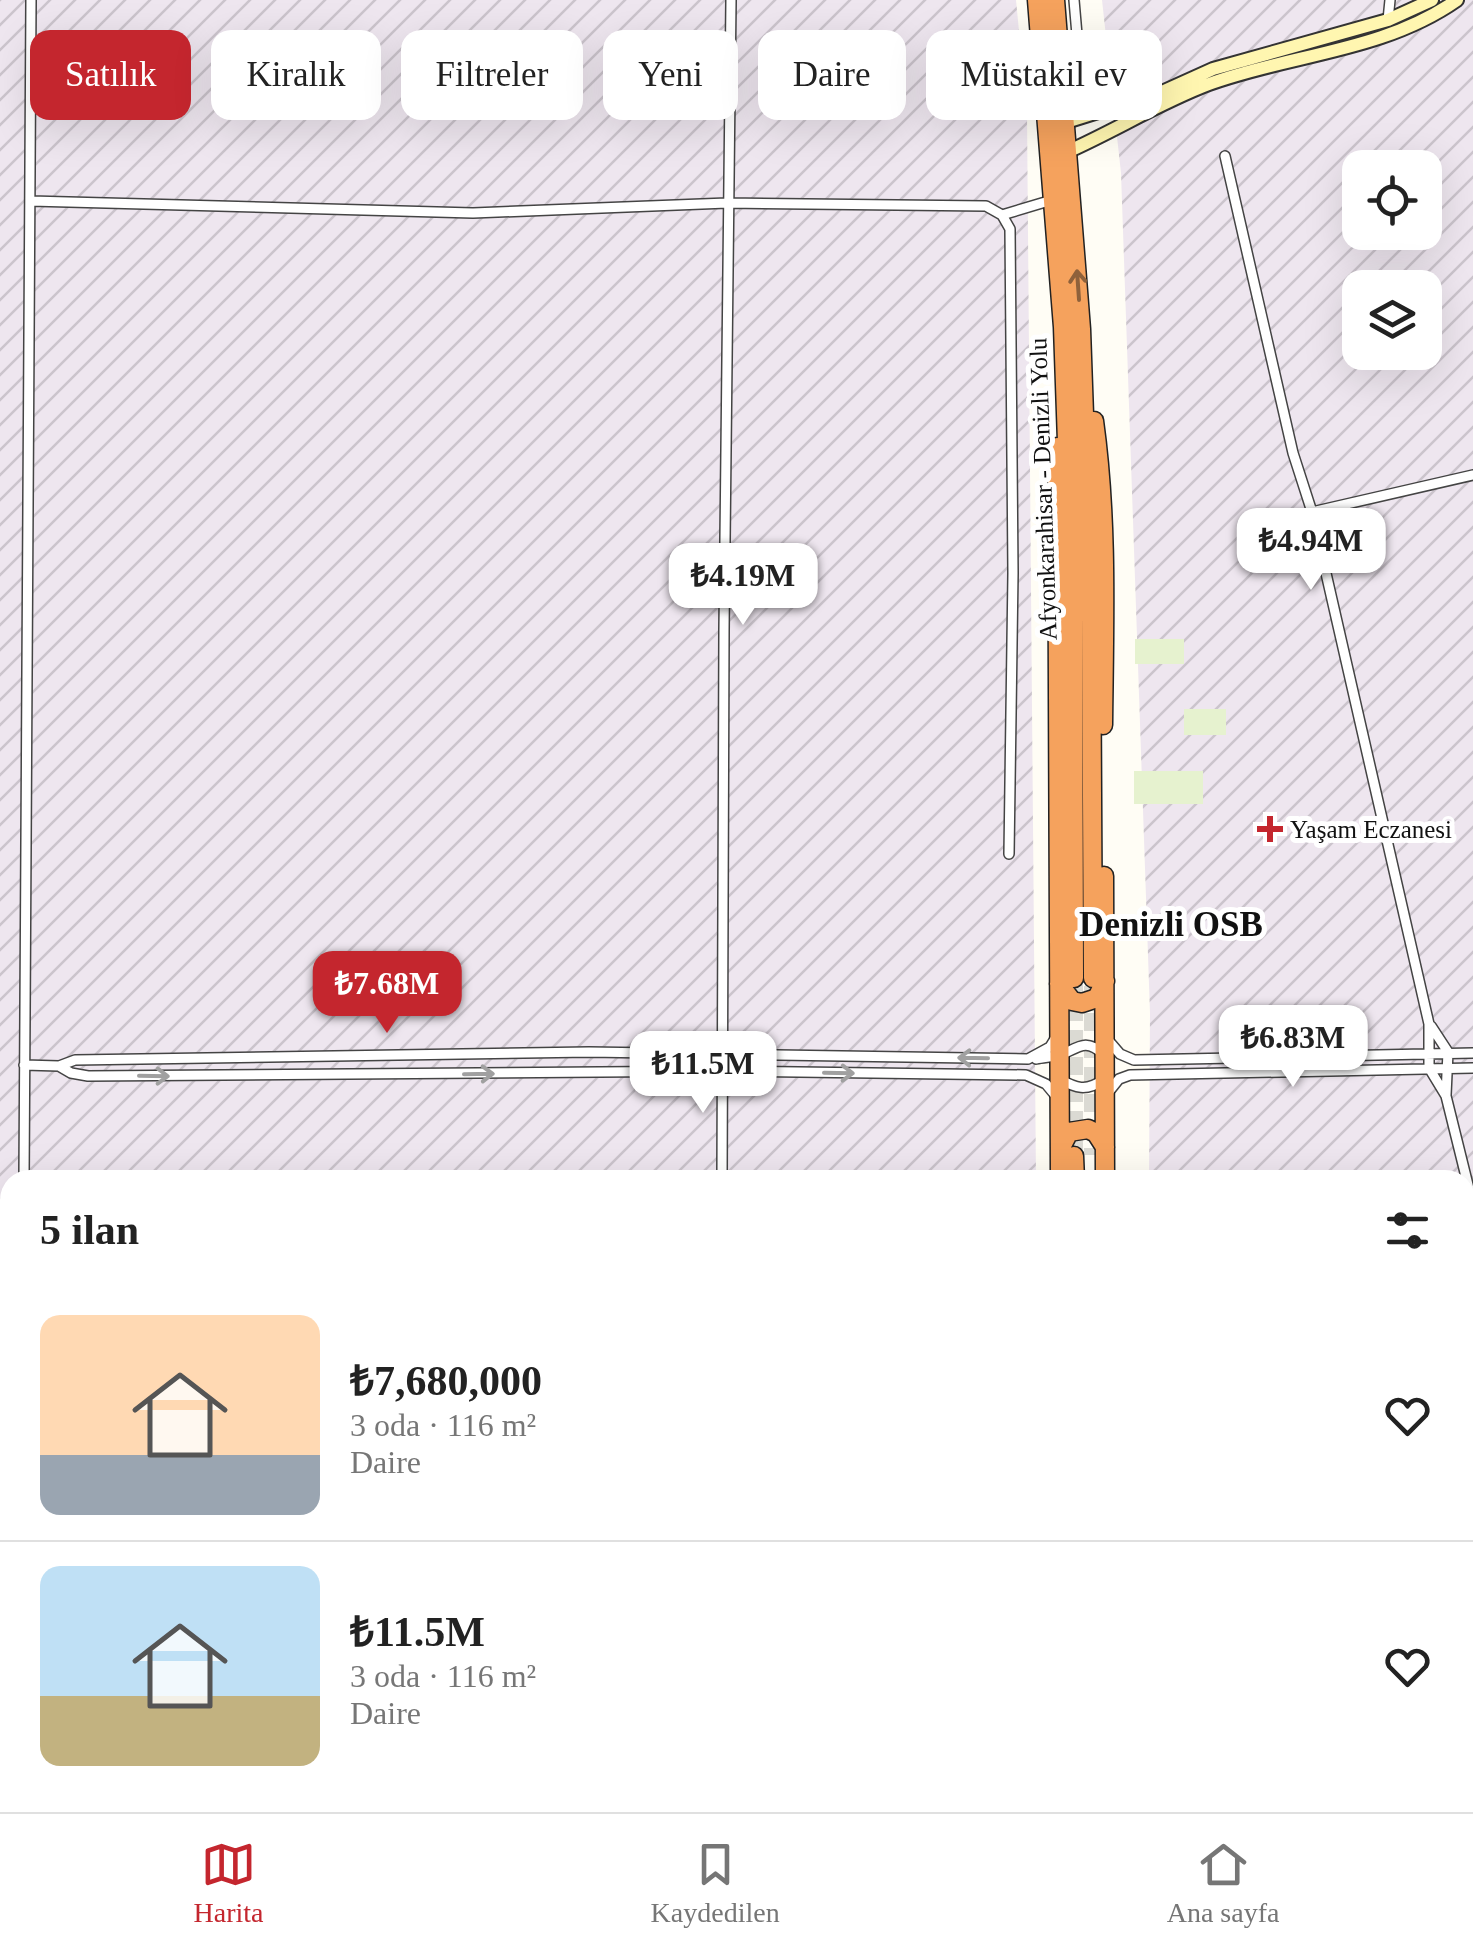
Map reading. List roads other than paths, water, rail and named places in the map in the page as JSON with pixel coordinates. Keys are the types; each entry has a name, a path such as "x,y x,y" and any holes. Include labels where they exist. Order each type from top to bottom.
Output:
{"highway":[{"name":"Afyonkarahisar - Denizli Yolu","path":"1038,0 1054,199 1072,328 1073,615 1083,980"},
{"path":"1055,0 1069,151 1072,328 1099,460 1101,498 1083,980 1105,1046 1105,1088 1077,1170"},
{"path":"1083,980 1059,1032 1060,1104 1089,1170"},
{"path":"1068,1170 1083,1152"},
{"path":"1083,1152 1097,1170"}],"street":[{"path":"24,1170 31,0"},
{"path":"722,1170 731,0"},
{"path":"1074,0 1077,30"},
{"path":"1390,0 1388,20 1392,36"},
{"path":"1162,92 1213,69 1388,20 1432,0"},
{"path":"1069,151 1209,84 1392,36 1434,16 1456,0"},
{"path":"1066,122 1072,120"},
{"path":"1225,156 1294,453 1312,512 1429,1024 1429,1068 1446,1096 1464,1170"},
{"path":"1002,215 1054,199"},
{"path":"32,201 473,213 728,203 986,206 1002,215 1010,229 1010,854"},
{"path":"1312,512 1473,475"},
{"path":"1429,1024 1448,1052 1446,1096"},
{"path":"1028,1059 1050,1046 1059,1032"},
{"path":"24,1064 59,1066 75,1060 724,1053 1028,1059 1059,1056 1080,1044 1105,1046 1134,1060"},
{"path":"1105,1046 1134,1060 1473,1053"},
{"path":"59,1066 88,1076 723,1071 1026,1075 1060,1079 1079,1088 1105,1088 1130,1074"},
{"path":"1105,1088 1130,1074 1473,1068"},
{"path":"1026,1075 1046,1084 1060,1104"}],"tunnel":[{"path":"1074,978 1074,1156"},
{"path":"1093,986 1093,1155"}],"place":[{"name":"Yaşam Eczanesi","path":"1270,829"}],"district":[{"name":"Denizli OSB","path":"1171,924"}]}
